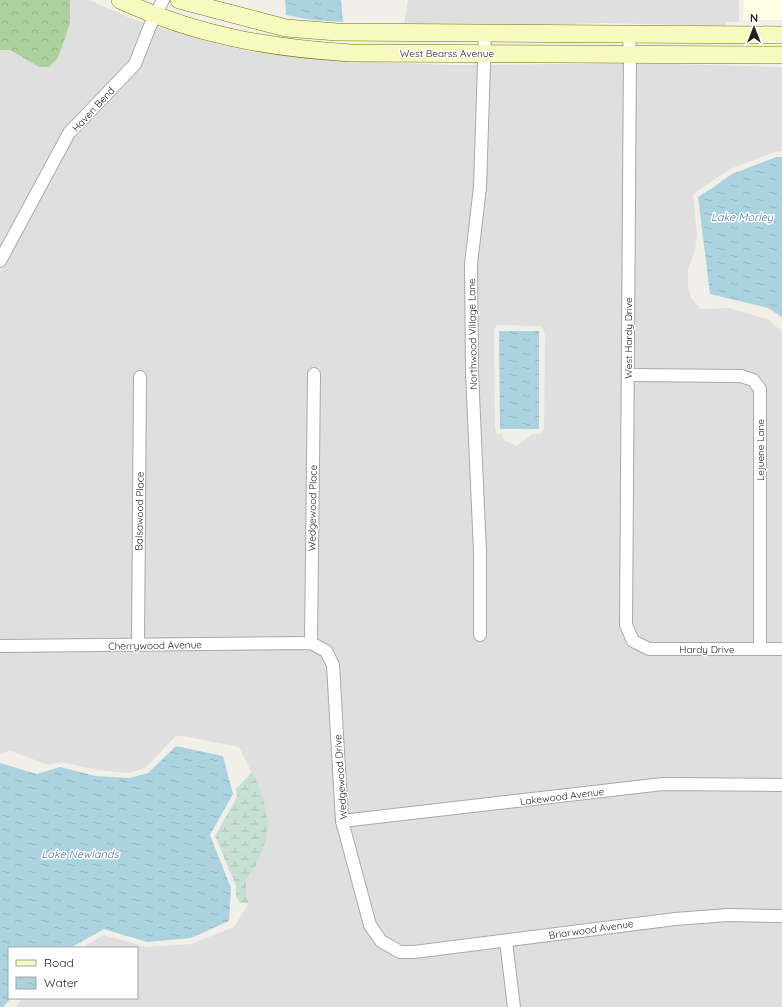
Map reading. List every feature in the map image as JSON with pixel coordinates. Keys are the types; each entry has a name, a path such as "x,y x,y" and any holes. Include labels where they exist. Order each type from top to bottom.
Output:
{"main road":[{"name":"West Bearss Avenue","path":"120,0 156,16 192,28 228,37 277,46 318,51 371,53 782,55"},
{"name":"West Bearss Avenue","path":"179,0 286,28 337,32 782,35"}],"street":[{"name":"Haven Bend","path":"0,261 69,133 135,64 150,26 163,0"},
{"path":"371,32 371,53"},
{"name":"Northwood Village Lane","path":"480,635 480,552 472,372 471,264 480,187 485,33"},
{"name":"West Hardy Drive","path":"629,35 626,624 633,641"},
{"path":"782,35 782,55"},
{"name":"Wedgewood Place","path":"311,643 314,374"},
{"name":"Lejuene Lane","path":"628,375 741,376 753,380 760,389 760,649"},
{"name":"Balsawood Place","path":"138,645 140,377"},
{"name":"Hardy Drive","path":"633,641 649,649 782,649"},
{"name":"Cherrywood Avenue","path":"0,646 311,643"},
{"name":"Wedgewood Drive","path":"311,643 326,651 333,665 342,821 370,925 381,941 400,952"},
{"name":"Lakewood Avenue","path":"342,821 663,784 782,785"},
{"name":"Briarwood Avenue","path":"400,952 414,952 506,941 675,918 728,915 782,916"},
{"path":"506,941 514,1007"}],"shaded area":[{"path":"70,0 89,0 145,23 131,60 65,130 0,250 0,50 10,50 39,67 70,23"},
{"path":"408,0 739,0 739,22 726,22 725,26 603,23 465,27 404,25"},
{"path":"744,0 782,0 782,20 743,20"},
{"path":"156,26 206,41 252,52 330,60 479,65 475,186 465,264 466,372 475,552 475,641 486,641 486,552 477,372 476,264 486,187 490,65 624,63 626,644 630,649 633,648 649,655 782,655 782,779 663,778 347,814 330,648 316,639 320,367 309,368 305,637 143,639 146,371 135,371 132,639 0,639 0,272 74,137 139,68","holes":["497,325 540,326 545,335 544,429 540,434 533,434 517,446 504,440 502,434 497,434 495,429 494,329"]},
{"path":"636,63 782,67 782,151 775,152 730,169 693,194 697,235 695,251 688,269 688,287 691,298 700,309 729,308 767,319 782,331 782,643 765,643 754,374 741,369 633,369"},
{"path":"633,381 740,382 750,386 755,392 754,643 650,643 637,636 632,623"},
{"path":"310,649 322,655 328,667 337,828 366,929 378,947 395,956 395,958 402,960 404,958 501,948 509,1007 16,1007 21,999 138,999 138,947 83,947 104,935 147,947 191,944 234,927 249,903 246,895 246,879 253,871 263,850 265,841 263,796 239,747 183,736 176,736 145,768 128,773 97,770 61,762 48,765 11,751 0,753 0,652"},
{"path":"663,790 782,791 782,909 728,909 674,912 401,946 384,936 375,922 350,826"},
{"path":"728,922 782,922 782,1007 520,1007 512,946 676,925"}],"green space":[{"path":"0,0 70,0 70,23 58,58 49,67 39,67 10,50 0,50"},
{"path":"252,772 263,796 268,827 263,850 253,871 246,879 246,895 249,903 240,903 236,896 236,886 215,836 237,797 236,789"}],"water":[{"path":"285,0 341,0 343,22 312,20 286,15"},
{"name":"Lake Morley","path":"776,157 782,157 782,317 768,308 710,294 698,197 732,174"},
{"path":"499,331 539,331 539,429 500,429"},
{"name":"Lake Newlands","path":"176,746 223,756 233,794 210,835 231,888 229,921 191,938 147,942 104,929 72,947 8,947 8,999 10,999 3,1007 0,1007 0,763 37,774 60,767 96,776 129,778 148,773"}]}
